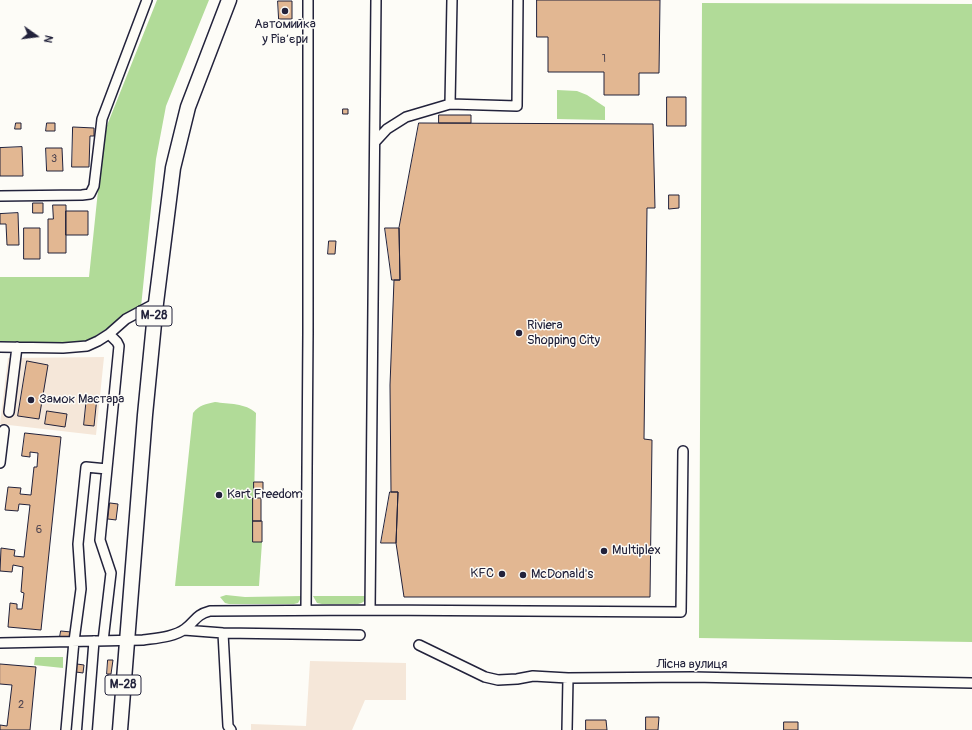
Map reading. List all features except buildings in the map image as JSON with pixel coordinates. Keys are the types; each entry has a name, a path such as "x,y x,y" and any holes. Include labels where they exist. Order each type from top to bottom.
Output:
{"highway":[{"name":"М-28","path":"120,730 156,303 173,168 188,107 229,0"}],"street":[{"path":"0,196 90,194 94,186 102,120 147,0"},
{"path":"306,609 308,0"},
{"path":"370,610 376,0"},
{"path":"450,104 452,0"},
{"path":"375,142 387,129 406,117 450,104 517,106 518,0"},
{"path":"0,347 87,346 110,334 126,319 156,303"},
{"path":"87,730 98,641 111,573 100,540 119,346 110,334"},
{"path":"9,412 18,347"},
{"path":"0,463 4,430"},
{"path":"184,630 197,616 210,610 306,609 681,612 683,451"},
{"path":"66,730 74,641 81,589 78,544 86,467 107,469"},
{"path":"0,643 143,640 162,638 184,630 223,633 360,635"},
{"path":"223,633 228,726 231,730"},
{"name":"Лісна вулиця","path":"419,645 485,677 498,680 533,676 568,678 693,677 972,683"},
{"path":"567,730 568,678"}],"shaded area":[{"path":"104,357 96,435 0,424 8,358"},
{"path":"310,661 406,663 406,700 365,700 352,730 251,730 251,724 306,726"}],"green space":[{"path":"157,0 209,0 166,106 156,159 141,307 84,343 0,344 0,277 89,277 104,133"},
{"path":"702,3 972,4 972,642 699,638"},
{"path":"557,90 577,91 587,95 605,107 605,120 557,119"},
{"name":"Kart Freedom","path":"215,402 247,407 256,413 253,542 262,542 259,586 175,586 193,413 195,410 206,404"},
{"path":"226,595 245,597 302,596 298,603 294,604 229,604 225,603 220,597"},
{"path":"313,596 366,596 364,602 358,604 322,604 317,603"},
{"path":"35,657 63,657 63,668 34,665"}],"place":[{"name":"Автомийка у Рівʼєри","path":"285,11"},
{"name":"Riviera Shopping City","path":"519,333"},
{"name":"Замок Мастара","path":"31,400"},
{"name":"Kart Freedom","path":"219,495"},
{"name":"Multiplex","path":"604,551"},
{"name":"KFC","path":"502,574"},
{"name":"McDonald's","path":"523,575"}]}
